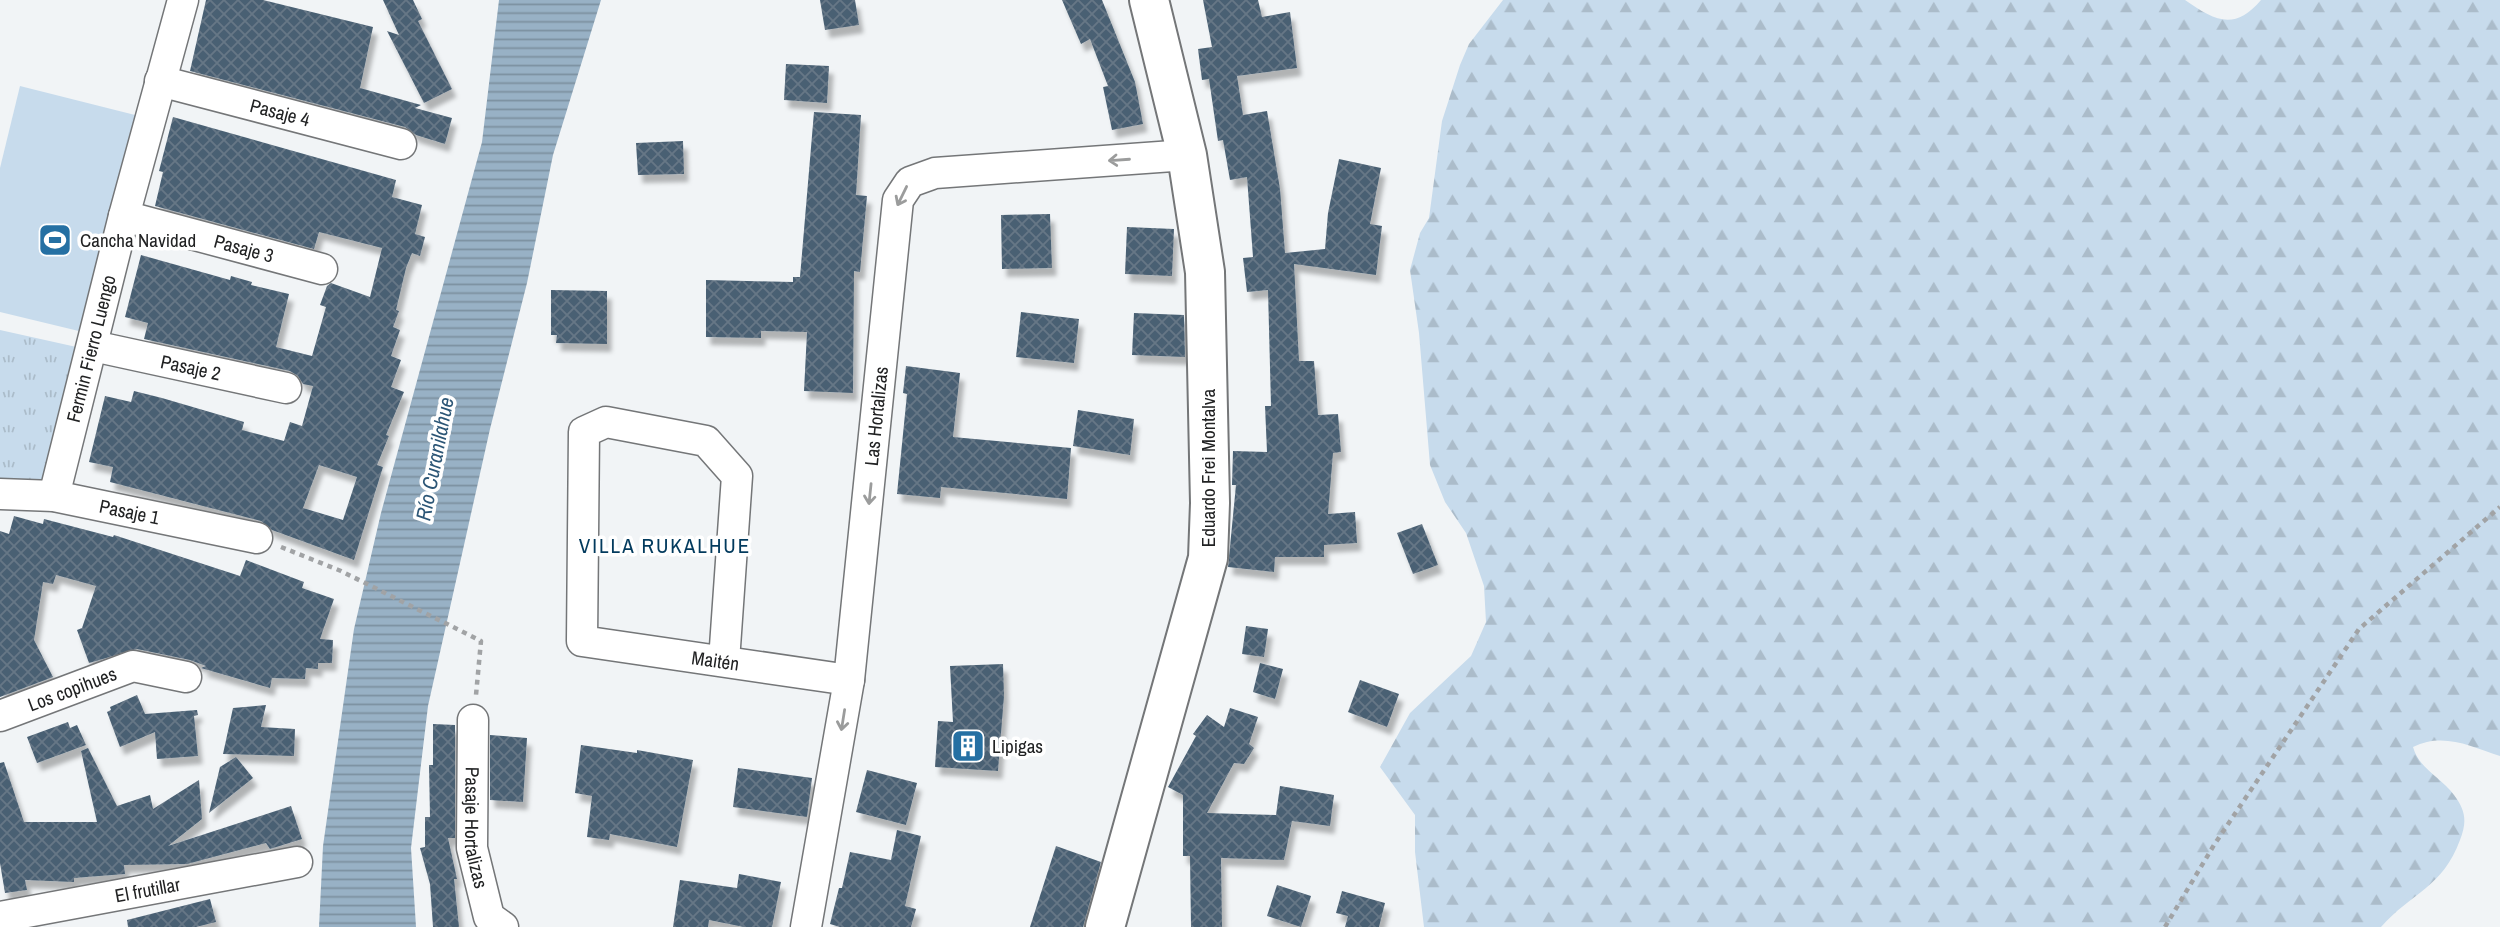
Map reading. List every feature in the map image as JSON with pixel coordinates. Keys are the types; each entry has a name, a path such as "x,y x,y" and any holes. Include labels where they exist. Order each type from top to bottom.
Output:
{"main road":[{"name":"Eduardo Frei Montalva","path":"1105,927 1208,558 1205,272 1186,155 1149,0"}],"street":[{"name":"Fermin Fierro Luengo","path":"54,496 124,216 183,0"},
{"name":"Pasaje 4","path":"160,81 401,144"},
{"name":"Las Hortalizas","path":"806,927 849,680 884,364 895,214 903,190 910,182 934,173 1186,155"},
{"name":"Pasaje 3","path":"124,216 322,269"},
{"name":"Pasaje 2","path":"93,346 286,388"},
{"name":"Maitén","path":"724,661 737,476 706,441 606,422 584,432 582,641 849,680"},
{"name":"Pasaje 1","path":"0,494 54,496 257,538"},
{"name":"Los copihues","path":"0,716 133,666 186,677"},
{"name":"Pasaje Hortalizas","path":"473,720 472,848 489,918 503,927"},
{"name":"El frutillar","path":"0,917 297,862"}],"path":[{"path":"2165,927 2214,845 2359,629 2500,507"},
{"path":"257,538 341,571 481,641 473,720"}],"green space":[{"path":"1503,0 2185,0 2205,13 2224,20 2242,16 2261,0 2500,0 2500,756 2456,742 2435,741 2413,747 2425,767 2454,795 2464,817 2462,834 2445,869 2381,927 1424,927 1415,852 1415,815 1380,767 1410,713 1471,656 1486,622 1484,586 1466,533 1445,502 1430,465 1419,333 1410,270 1420,233 1429,218 1442,121 1460,65 1469,44"},
{"name":"Cancha Navidad","path":"20,86 139,116 87,333 0,312 0,168"},
{"path":"0,330 81,348 53,482 0,479"}],"water":[{"name":"Río Curanilahue","path":"499,0 601,0 553,155 527,283 490,429 428,706 411,848 416,927 319,927 323,846 354,629 381,513 482,142"}],"building":[{"path":"206,0 263,0 373,27 360,88 421,105 415,108 452,118 445,144 416,135 405,127 190,71"},
{"path":"383,0 413,0 422,19 418,21 452,89 424,103 387,31 399,35"},
{"path":"820,0 855,0 859,25 825,30"},
{"path":"1062,0 1102,0 1135,82 1143,124 1112,130 1103,87 1108,86 1090,39 1081,44"},
{"path":"1203,0 1258,0 1262,17 1290,12 1297,68 1237,76 1243,115 1267,111 1280,189 1285,253 1325,249 1328,213 1339,159 1381,168 1370,224 1382,226 1376,275 1294,264 1299,361 1314,361 1318,415 1338,414 1341,452 1333,453 1328,514 1355,512 1357,543 1324,545 1324,557 1275,557 1274,572 1228,567 1236,485 1232,485 1233,451 1267,452 1265,406 1271,406 1268,290 1247,292 1243,258 1253,257 1247,177 1230,180 1223,140 1218,141 1209,79 1202,80 1198,49 1212,47"},
{"path":"786,64 829,66 827,103 784,100"},
{"path":"814,112 861,115 856,195 867,196 860,272 854,271 853,393 804,391 807,332 761,331 761,338 706,337 706,280 793,282 793,277 800,277"},
{"path":"173,117 396,180 392,197 422,205 415,234 425,237 420,256 412,253 406,268 396,310 399,311 393,327 400,330 391,356 401,360 391,387 404,392 377,465 383,467 354,560 272,530 261,521 110,482 113,467 89,462 105,396 131,402 134,391 162,398 244,422 242,430 284,441 290,422 302,426 313,386 303,384 298,376 290,371 144,339 148,323 125,317 141,255 230,280 231,276 252,282 251,285 289,294 276,347 312,356 326,307 320,305 327,286 331,283 370,297 382,248 319,232 314,249 155,206 163,172 159,171","holes":["319,465 357,477 343,520 303,508"]},
{"path":"683,141 684,174 638,175 636,143"},
{"path":"1050,214 1052,268 1002,269 1001,215"},
{"path":"1127,227 1174,229 1172,276 1125,274"},
{"path":"551,290 607,291 607,344 556,343 557,335 551,335"},
{"path":"1021,312 1079,319 1074,363 1016,357"},
{"path":"1134,313 1184,315 1185,357 1132,355"},
{"path":"906,366 960,373 953,437 1071,448 1067,499 941,487 940,498 897,494 907,394 903,393"},
{"path":"1078,410 1134,419 1130,455 1073,446"},
{"path":"14,516 43,524 44,519 113,537 114,535 240,576 246,560 304,582 302,588 334,599 320,639 333,640 332,663 318,663 318,669 306,668 305,679 272,678 270,688 201,668 206,666 190,660 137,649 89,663 77,630 82,628 96,586 56,575 53,584 43,582 34,640 53,677 0,697 0,531 9,534"},
{"path":"1422,524 1438,565 1413,574 1397,533"},
{"path":"1246,626 1268,629 1264,657 1242,654"},
{"path":"1260,663 1283,669 1275,699 1253,692"},
{"path":"1003,664 1004,696 998,771 935,767 938,721 953,722 950,666"},
{"path":"1360,680 1399,694 1387,727 1348,712"},
{"path":"137,695 145,714 197,710 198,715 194,716 198,756 157,759 155,732 120,747 107,712 111,710 110,707"},
{"path":"266,705 261,727 295,729 294,756 223,754 233,708"},
{"path":"1230,708 1258,717 1249,744 1254,748 1244,764 1234,763 1207,813 1276,815 1280,786 1334,795 1330,826 1292,821 1284,860 1221,858 1222,927 1191,927 1190,856 1183,856 1183,795 1168,787 1196,736 1193,734 1207,715 1224,727"},
{"path":"68,722 70,728 77,725 86,745 37,763 27,737"},
{"path":"433,724 455,725 455,838 448,838 457,879 454,879 459,927 433,927 430,884 420,848 425,847 425,817 430,817 429,765 433,765"},
{"path":"490,735 527,738 523,802 490,800"},
{"path":"581,745 637,753 637,750 693,760 677,847 610,834 609,840 587,837 592,796 575,793"},
{"path":"88,748 117,806 150,795 153,809 199,780 202,819 168,846 291,806 302,839 270,849 266,843 187,864 124,865 125,874 74,878 74,882 25,880 27,890 5,893 0,863 0,763 4,762 24,822 97,822 81,751"},
{"path":"236,757 253,778 209,813 220,767"},
{"path":"738,768 812,778 807,817 733,807"},
{"path":"867,770 917,783 906,825 856,812"},
{"path":"897,830 921,836 905,906 916,909 911,927 840,927 830,924 850,852 891,860"},
{"path":"1056,846 1101,862 1083,927 1030,927"},
{"path":"739,874 781,882 772,927 744,927 709,920 708,927 673,927 680,880 737,888"},
{"path":"1277,885 1311,896 1301,927 1267,916"},
{"path":"1342,891 1385,903 1379,927 1345,927 1348,916 1336,913"},
{"path":"210,899 216,922 196,927 128,927 127,920"}],"place":[{"name":"Cancha Navidad","path":"55,240"},
{"name":"Lipigas","path":"968,746"}],"district":[{"name":"VILLA RUKALHUE","path":"665,546"}]}
